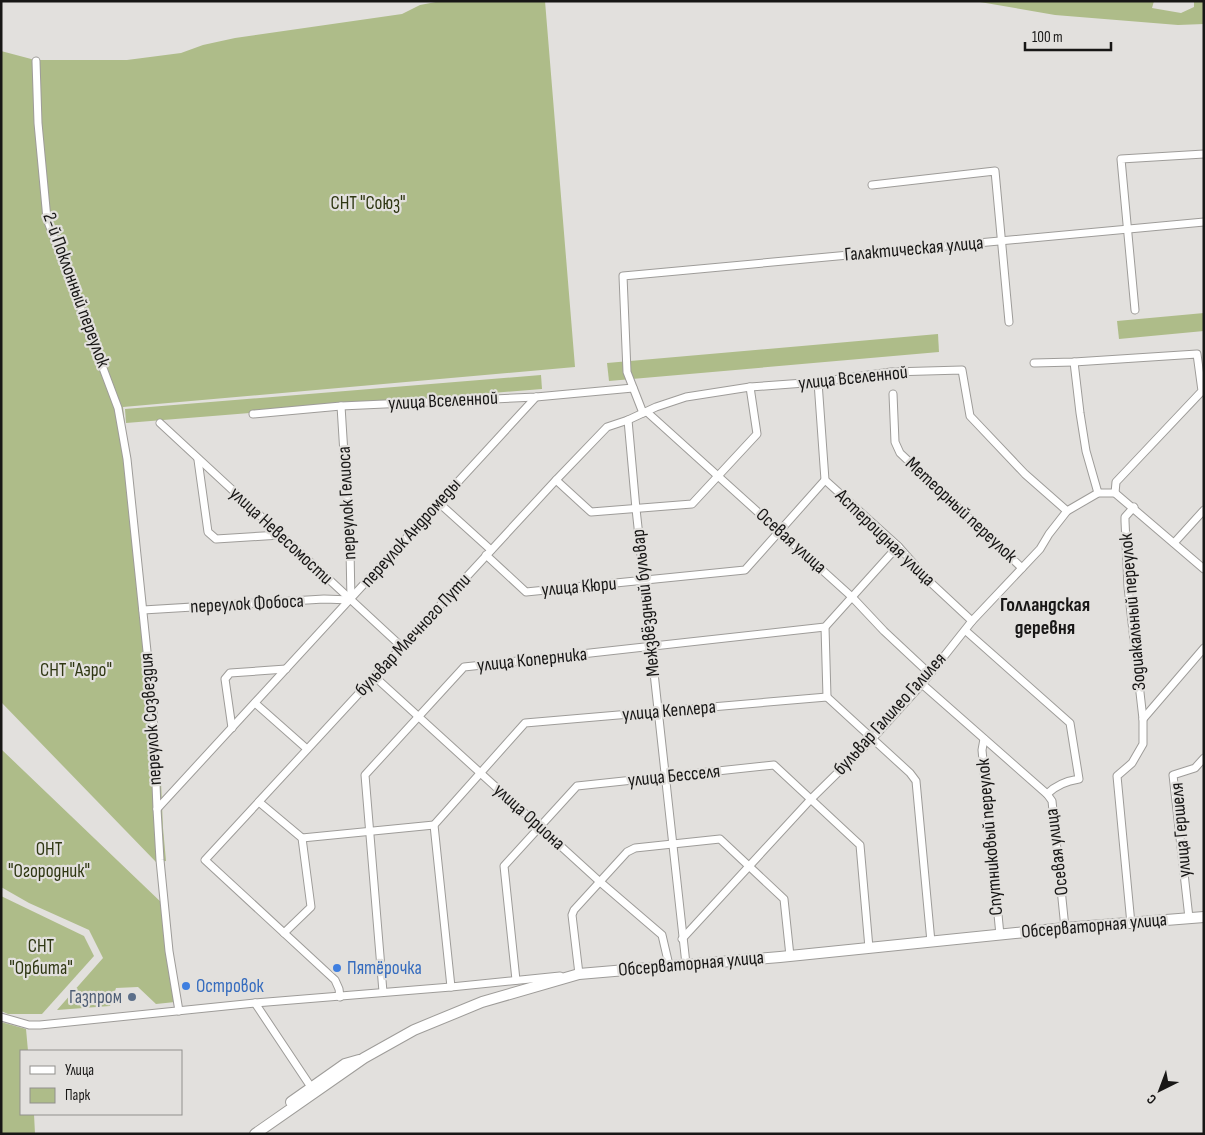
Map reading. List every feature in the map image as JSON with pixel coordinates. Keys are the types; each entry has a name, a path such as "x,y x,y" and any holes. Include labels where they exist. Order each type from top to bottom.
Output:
{"main road":[{"name":"Обсерваторная улица","path":"579,974 790,956 1066,928 1204,917"},
{"path":"254,1134 313,1090 414,1030 482,1002 579,974"}],"street":[{"name":"2-й Поклонный переулок","path":"36,61 38,123 47,219 118,408 122,427"},
{"path":"1134,310 1121,159 1202,154"},
{"path":"872,185 995,171 1009,322"},
{"name":"Галактическая улица","path":"633,388 627,372 623,276 1204,222"},
{"path":"1034,363 1197,354 1202,391 1116,482 1116,493"},
{"path":"1074,362 1086,451 1098,493 1116,493 1204,569"},
{"name":"улица Вселенной","path":"628,420 686,397 750,387 818,382 891,372 962,370 970,416 1025,474 1067,511"},
{"name":"Астероидная улица","path":"818,382 826,480 898,546 929,581 972,622"},
{"path":"556,480 591,512 692,504 757,434 750,387"},
{"path":"633,388 645,412"},
{"name":"улица Вселенной","path":"253,414 341,406 536,397 633,388"},
{"name":"Метеорный переулок","path":"892,394 895,442 900,453 1022,568"},
{"name":"переулок Андромеды","path":"157,809 536,397"},
{"name":"переулок Гелиоса","path":"341,406 350,550 350,600"},
{"name":"Осевая улица","path":"645,412 719,475 852,597 884,632 930,674"},
{"name":"бульвар Млечного Пути","path":"284,933 206,860 556,480 607,427 628,420"},
{"name":"Межзвёздный бульвар","path":"628,420 686,964"},
{"name":"улица Невесомости","path":"160,423 402,647"},
{"name":"переулок Созвездия","path":"122,427 153,709 157,809 168,942 179,1011"},
{"path":"198,460 208,532 216,539 280,535"},
{"name":"улица Кюри","path":"439,503 526,592 744,570 826,480"},
{"name":"бульвар Галилео Галилея","path":"682,939 811,799 873,738 922,684 972,622 1040,549 1067,511 1098,493"},
{"name":"Зодиакальный переулок","path":"1131,924 1117,776 1132,763 1142,744 1143,719 1128,587 1125,521 1125,517 1134,507"},
{"path":"1174,544 1204,510"},
{"path":"898,546 824,627 827,697 873,738 916,781 931,942"},
{"name":"переулок Фобоса","path":"143,610 350,600"},
{"name":"улица Коперника","path":"383,992 365,775 464,667 824,627"},
{"path":"966,631 1070,723 1079,779 1055,786 1047,794"},
{"path":"1143,719 1204,648"},
{"path":"232,728 225,679 230,673 286,669"},
{"name":"улица Ориона","path":"375,677 599,882 662,935 669,965"},
{"name":"Осевая улица","path":"922,684 1047,794 1052,801 1066,928"},
{"name":"улица Кеплера","path":"434,825 525,723 827,697"},
{"path":"255,703 307,749"},
{"name":"Спутниковый переулок","path":"984,739 982,750 1000,935"},
{"name":"улица Гершеля","path":"1189,918 1173,775 1195,768 1204,758"},
{"name":"улица Бесселя","path":"516,980 504,866 577,786 774,765 860,845 869,948"},
{"path":"259,802 302,838 310,908 284,933 335,980 340,997"},
{"path":"302,838 434,825 451,987"},
{"path":"579,974 572,915 576,906 627,852 635,848 720,839 784,899 790,956"},
{"name":"Обсерваторная улица","path":"1,1017 29,1025 40,1025 255,1003 340,997 579,974"},
{"path":"255,1003 313,1090"}],"green space":[{"name":"СНТ \"Союз\"","path":"441,1 545,1 575,367 123,407 159,734 166,861 156,862 1,702 1,51 35,60 127,60 181,53 203,45 235,38 402,14 420,5"},
{"path":"974,1 1154,1 1152,8 1181,13 1194,7 1194,1 1204,1 1204,24 1178,25 1055,15"},
{"path":"1204,313 1204,331 1119,339 1117,321"},
{"path":"938,334 939,352 609,381 607,363"},
{"path":"541,375 542,389 126,423 125,409"},
{"name":"ОНТ \"Огородник\"","path":"1,749 164,905 175,1002 156,1004 138,987 116,988 110,1006 57,1010 103,958 89,930 29,903 1,887"},
{"name":"СНТ \"Орбита\"","path":"1,896 84,936 94,956 42,1014 8,1014 1,1011"},
{"path":"1,1022 26,1029 28,1050 20,1050 20,1115 34,1115 35,1134 1,1134"}],"place":[{"name":"Пятёрочка","path":"337,968"},
{"name":"Островок","path":"186,986"},
{"name":"Газпром","path":"132,997"}],"district":[{"name":"Голландская деревня","path":"1045,616"}],"park label":[{"name":"СНТ \"Аэро\"","path":"76,670"}]}
